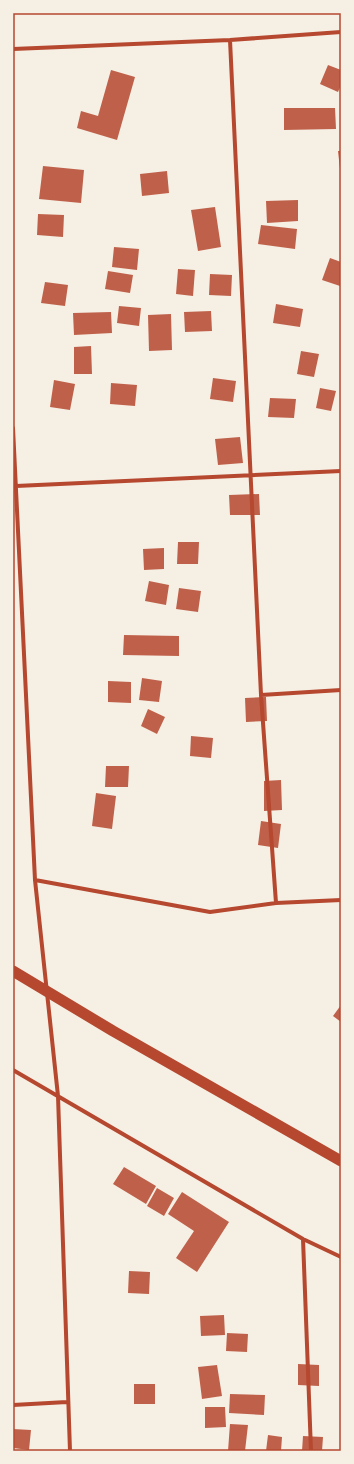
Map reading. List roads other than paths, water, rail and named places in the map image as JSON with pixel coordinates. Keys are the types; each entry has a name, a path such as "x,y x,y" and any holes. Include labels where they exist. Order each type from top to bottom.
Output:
{"highway":[{"path":"13,971 113,1031 341,1161"}],"street":[{"path":"13,49 230,40 341,32"},
{"path":"230,40 261,696 276,903"},
{"path":"13,428 35,880 58,1096 67,1402 70,1451"},
{"path":"16,486 341,471"},
{"path":"261,696 341,690"},
{"path":"35,880 210,912 276,903 341,900"},
{"path":"13,1070 303,1239 341,1257"},
{"path":"303,1239 311,1451"},
{"path":"13,1405 67,1402"}]}
